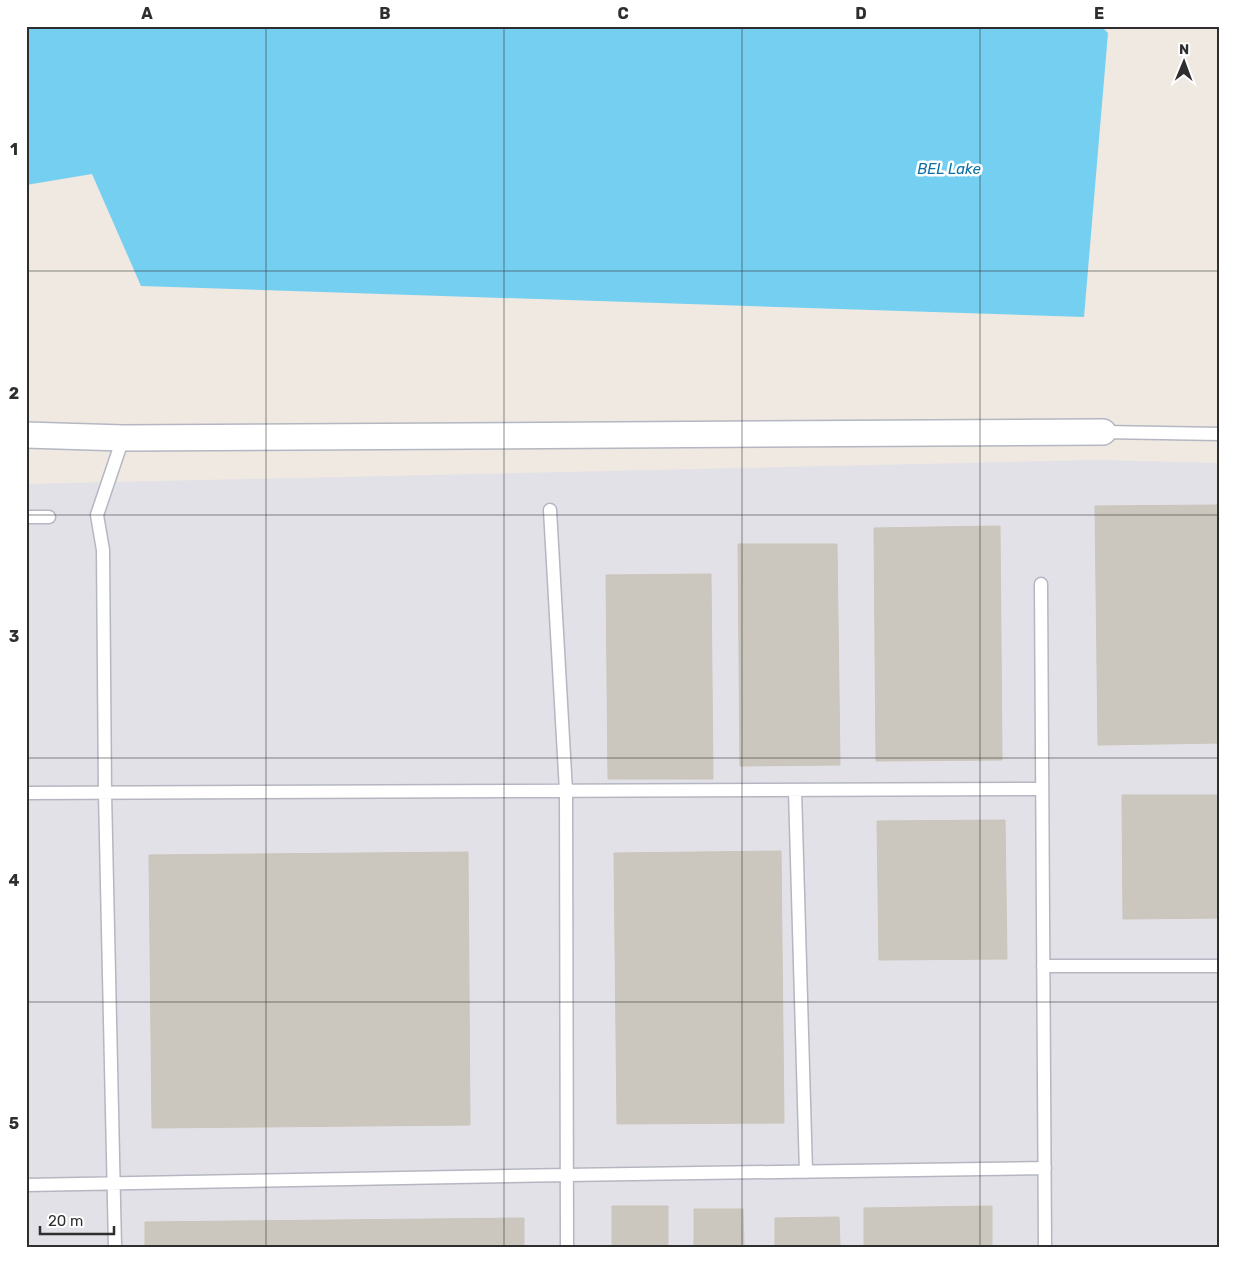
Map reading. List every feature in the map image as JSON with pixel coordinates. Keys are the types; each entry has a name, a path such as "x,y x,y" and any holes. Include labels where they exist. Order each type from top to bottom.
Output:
{"street":[{"path":"26,435 123,438 1103,432"}],"lane":[{"path":"1103,432 1220,434"},
{"path":"115,1247 105,793 103,550 97,515 123,438"},
{"path":"550,510 566,791 567,1247"},
{"path":"26,517 49,517"},
{"path":"1041,584 1045,1247"},
{"path":"26,793 1042,789"},
{"path":"795,790 806,1172"},
{"path":"1043,966 1220,966"},
{"path":"26,1185 1045,1168"}],"shaded area":[{"path":"1096,460 1220,463 1220,1247 26,1247 26,484"}],"water":[{"name":"BEL Lake","path":"26,26 1101,26 1108,33 1084,317 141,286 92,174 26,185"}],"building":[{"path":"1220,505 1220,743 1098,745 1095,506"},
{"path":"1000,526 1002,760 876,761 874,528"},
{"path":"738,544 837,544 840,765 740,766"},
{"path":"711,574 713,779 608,779 606,575"},
{"path":"1122,795 1220,795 1220,918 1123,919"},
{"path":"1005,820 1007,959 879,960 877,821"},
{"path":"781,851 784,1123 617,1124 614,853"},
{"path":"468,852 470,1125 152,1128 149,855"},
{"path":"612,1206 668,1206 668,1247 612,1247"},
{"path":"992,1206 992,1247 864,1247 864,1208"},
{"path":"694,1209 743,1209 744,1247 694,1247"},
{"path":"839,1217 840,1247 775,1247 775,1218"},
{"path":"524,1218 524,1247 145,1247 145,1222"}]}
